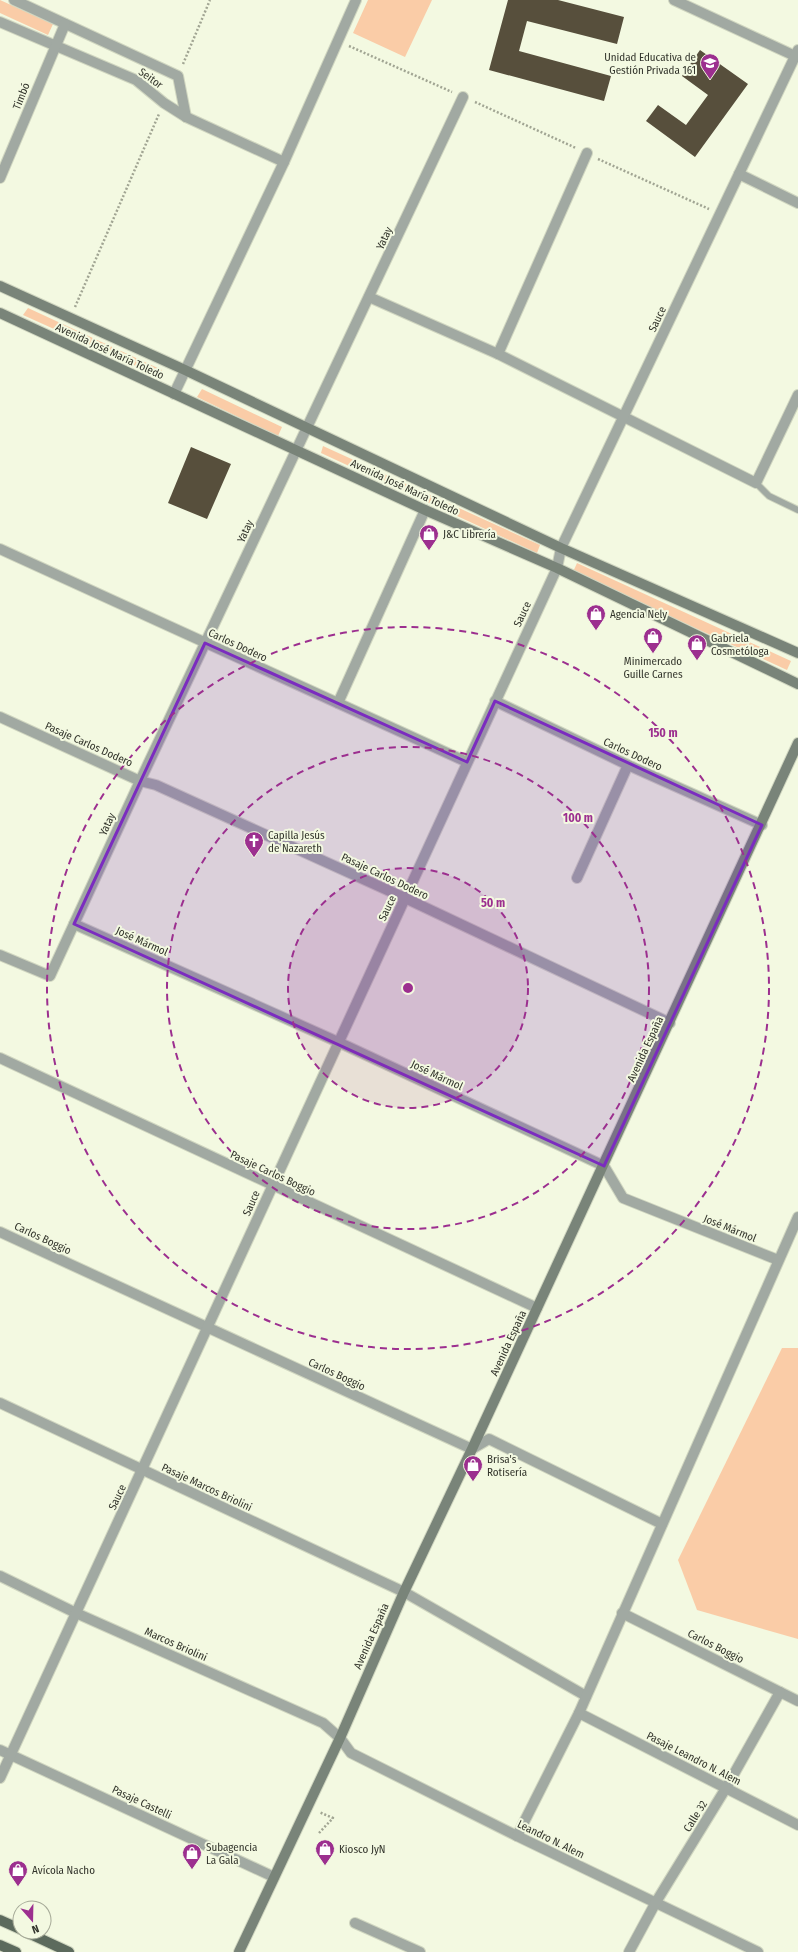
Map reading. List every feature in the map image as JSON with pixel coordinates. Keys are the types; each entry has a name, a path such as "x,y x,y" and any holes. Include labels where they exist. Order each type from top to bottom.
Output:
{"main road":[{"name":"Avenida José María Toledo","path":"0,286 186,370 561,548 798,653"},
{"name":"Avenida José María Toledo","path":"0,313 425,510 557,568 798,684"},
{"name":"Avenida España","path":"239,1952 340,1738 404,1592 604,1166 762,825 798,743"},
{"path":"0,1920 12,1925"},
{"path":"43,1940 69,1952"},
{"path":"0,1945 16,1952"}],"street":[{"path":"14,0 178,76 186,117"},
{"path":"174,394 284,162 356,0"},
{"path":"674,0 797,54"},
{"name":"Seitor","path":"0,22 136,80 164,103 186,117 284,162"},
{"name":"Timbó","path":"0,178 65,24"},
{"name":"Sauce","path":"0,1778 557,568 561,548 797,54"},
{"name":"Yatay","path":"0,955 50,976 140,781 463,97"},
{"path":"498,354 586,153"},
{"path":"739,174 798,203"},
{"path":"369,297 498,354 756,483 798,395"},
{"path":"338,703 425,510"},
{"name":"Carlos Dodero","path":"0,549 467,762"},
{"name":"Carlos Dodero","path":"495,701 628,765 762,825"},
{"name":"Pasaje Carlos Dodero","path":"0,717 140,781 156,785 405,898 670,1023"},
{"path":"577,878 628,765"},
{"name":"José Mármol","path":"74,924 338,1042 604,1166 623,1198 778,1260"},
{"name":"Pasaje Carlos Boggio","path":"0,1058 272,1186 537,1308"},
{"path":"517,1836 579,1713 798,1217"},
{"name":"Carlos Boggio","path":"0,1232 472,1449"},
{"name":"Pasaje Marcos Briolini","path":"0,1403 404,1592"},
{"path":"472,1449 489,1439 662,1524"},
{"name":"Marcos Briolini","path":"0,1576 76,1613 323,1723 340,1738"},
{"path":"404,1592 586,1696"},
{"name":"Carlos Boggio","path":"622,1613 798,1701"},
{"name":"Calle 32","path":"629,1952 656,1902 726,1788 780,1692"},
{"name":"Pasaje Leandro N. Alem","path":"579,1713 798,1825"},
{"name":"Leandro N. Alem","path":"340,1738 351,1753 517,1836 758,1952"},
{"name":"Pasaje Castelli","path":"0,1750 274,1876"},
{"path":"355,1923 420,1952"}],"lane":[{"path":"756,483 769,496 798,510"}],"path":[{"path":"178,76 210,0"},
{"path":"338,41 720,214"},
{"path":"71,317 164,103"},
{"path":"307,1806 333,1818 319,1833"}],"highlighted area":[{"path":"205,643 467,762 495,701 762,825 604,1166 74,924"}],"shaded area":[{"path":"0,0 53,24 48,35 0,13"},
{"path":"368,0 432,0 405,57 353,33"},
{"path":"28,308 162,370 158,376 23,315"},
{"path":"202,389 282,427 278,436 197,397"},
{"path":"323,446 540,545 537,553 321,453"},
{"path":"577,563 791,661 787,670 573,572"},
{"path":"782,1348 798,1348 798,1639 697,1610 678,1560"}],"building":[{"path":"508,0 558,0 624,17 617,44 527,21 519,51 611,76 604,101 489,70"},
{"path":"700,50 748,84 695,157 646,121 658,105 686,125 708,95 682,76"},
{"path":"191,447 231,464 207,519 168,503"}],"place":[{"name":"Unidad Educativa de Gestión Privada 161","path":"710,80"},
{"name":"J&C Librería","path":"429,551"},
{"name":"Agencia Nely","path":"596,631"},
{"name":"Minimercado Guille Carnes","path":"653,654"},
{"name":"Gabriela Cosmetóloga","path":"697,661"},
{"name":"Capilla Jesús de Nazareth","path":"254,858"},
{"name":"Brisa's Rotisería","path":"473,1482"},
{"name":"Kiosco JyN","path":"325,1866"},
{"name":"Subagencia La Gala","path":"192,1870"},
{"name":"Avícola Nacho","path":"18,1887"}]}
